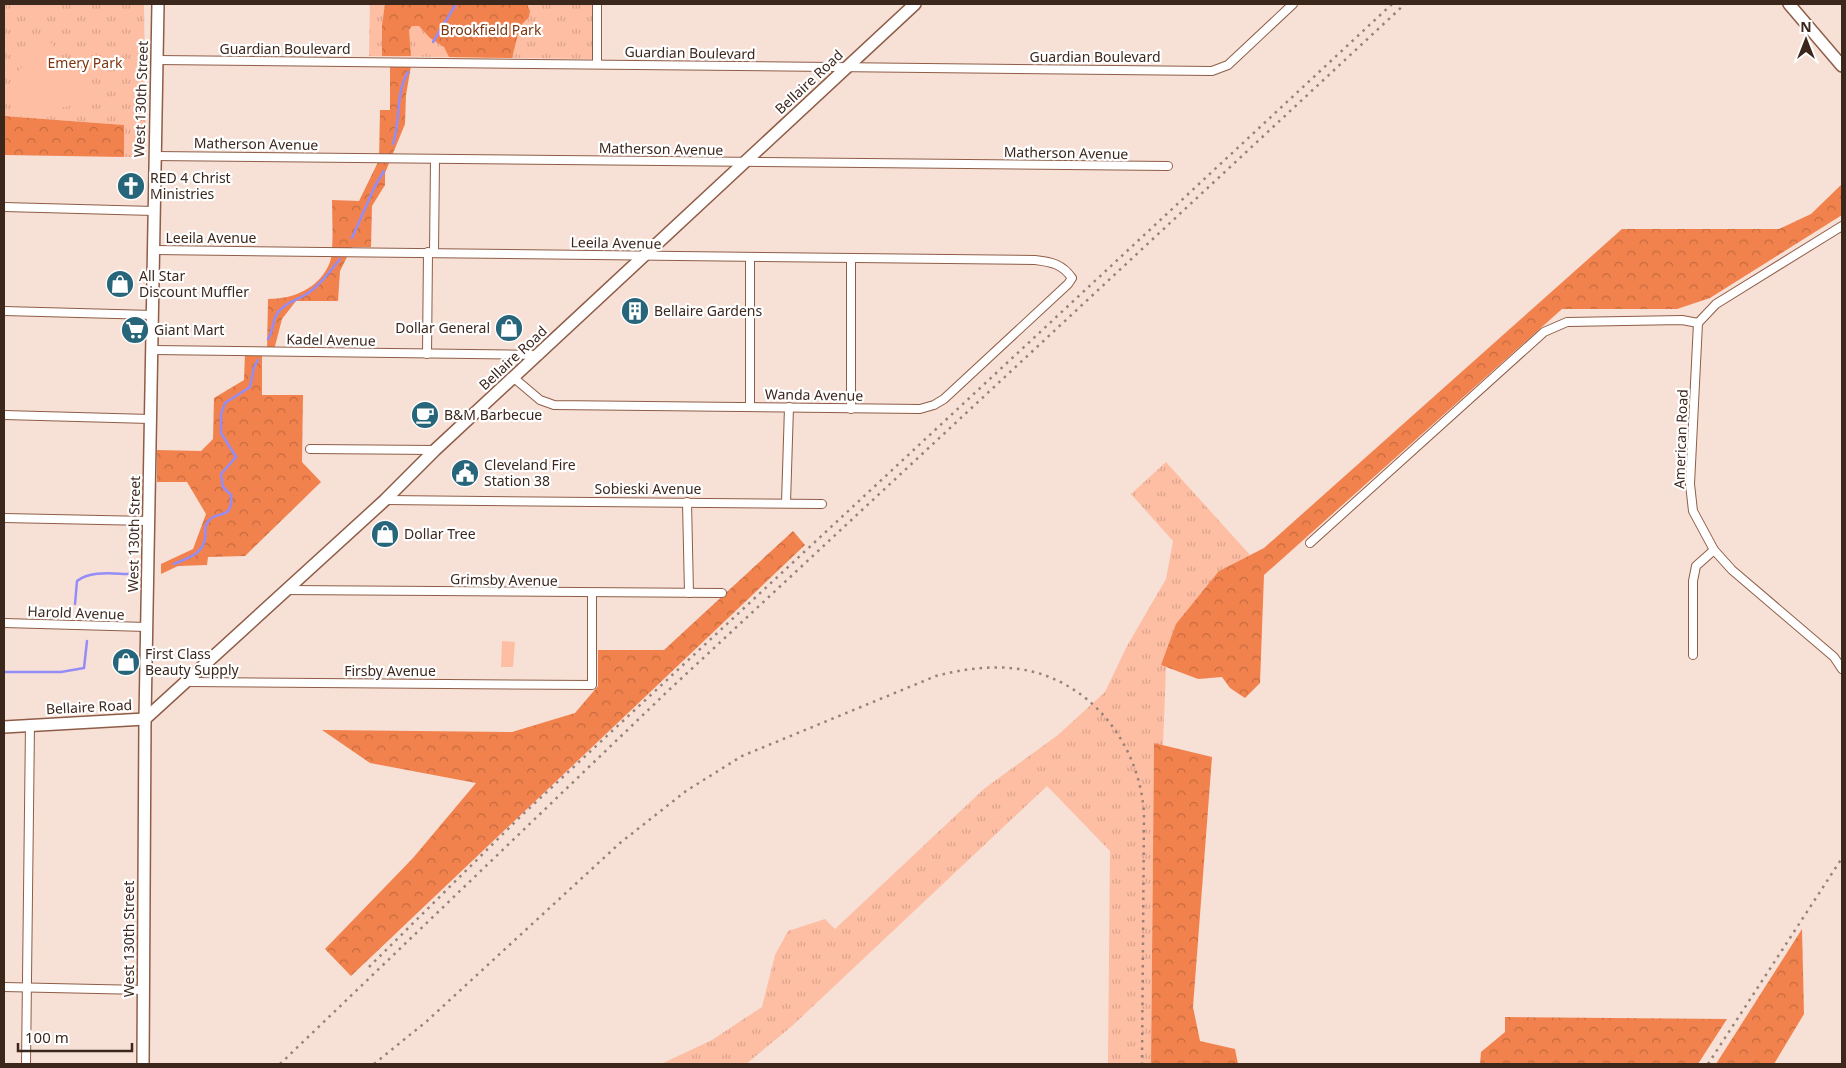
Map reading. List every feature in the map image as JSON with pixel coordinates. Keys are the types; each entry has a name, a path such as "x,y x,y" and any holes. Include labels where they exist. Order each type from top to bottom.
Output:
{"street":[{"name":"West 130th Street","path":"143,1064 145,719 158,4"},
{"path":"597,4 597,64"},
{"name":"Bellaire Road","path":"4,727 30,724 145,719 188,682 385,500 435,450 646,256 915,4"},
{"name":"Guardian Boulevard","path":"157,60 1212,71 1223,68 1293,4"},
{"path":"1788,4 1842,66"},
{"name":"Matherson Avenue","path":"154,156 1168,166"},
{"path":"427,354 435,158"},
{"path":"4,207 154,211"},
{"path":"1310,543 1544,332 1567,322 1682,320 1698,323 1716,304 1842,226"},
{"name":"Leeila Avenue","path":"154,250 1035,260 1054,263 1065,268 1072,278"},
{"path":"750,258 750,407"},
{"path":"851,258 851,409"},
{"name":"Wanda Avenue","path":"514,378 540,400 554,405 920,409 934,405 944,399 1068,284 1072,278"},
{"path":"4,311 153,315"},
{"name":"American Road","path":"1698,323 1690,484 1693,511 1714,550 1732,570 1834,657 1842,669"},
{"name":"Kadel Avenue","path":"153,350 540,354"},
{"path":"786,503 789,407"},
{"path":"4,415 150,419"},
{"path":"310,449 435,450"},
{"name":"Sobieski Avenue","path":"385,500 822,504"},
{"path":"688,502 689,594"},
{"path":"4,518 148,521"},
{"path":"1693,655 1693,581 1696,566 1714,550"},
{"name":"Grimsby Avenue","path":"286,590 722,594"},
{"name":"Firsby Avenue","path":"188,682 592,685 592,594"},
{"name":"Harold Avenue","path":"4,623 148,627"},
{"path":"26,1064 30,724"},
{"path":"4,987 144,990"}],"green space":[{"name":"Emery Park","path":"4,4 144,4 146,157 124,157 124,125 4,116"},
{"path":"26,4 57,4 39,20"},
{"name":"Brookfield Park","path":"370,4 593,4 593,59 369,56"},
{"path":"385,4 527,4 530,11 529,17 520,26 512,58 449,57 444,47 430,38 419,26 412,26 409,30 411,56 382,56 382,25"},
{"path":"535,25 558,25 557,39 535,38"},
{"path":"48,39 91,92 75,105 48,110 23,110 4,99 5,92 15,75"},
{"path":"390,65 411,66 406,95 405,124 385,173 385,185 372,206 371,247 352,247 340,271 338,301 296,301 282,319 274,350 267,350 268,299 296,294 320,279 326,271 331,257 332,200 359,201 379,160 380,110 390,110"},
{"path":"4,116 124,125 124,157 4,155"},
{"path":"1842,184 1842,215 1710,298 1677,309 1562,309 1264,575 1260,683 1245,698 1230,688 1222,677 1198,679 1161,665 1176,624 1219,571 1264,548 1622,229 1779,229 1811,214"},
{"path":"245,353 262,353 262,395 303,395 302,462 321,482 245,556 208,557 207,565 178,566 161,574 161,564 193,549 206,514 187,482 157,482 157,450 201,451 213,439 214,398 244,380"},
{"path":"1166,462 1250,555 1219,571 1161,665 1166,667 1163,745 1154,744 1151,1064 1108,1064 1110,851 1047,786 792,1026 746,1064 661,1064 712,1040 762,1007 775,955 788,931 825,919 835,929 985,788 1058,735 1105,692 1127,646 1166,579 1173,541 1131,494"},
{"path":"793,531 805,545 351,976 325,949 413,858 476,783 370,763 322,730 512,732 575,713 598,686 598,650 664,650"},
{"path":"502,641 515,642 513,667 501,667"},
{"path":"1154,743 1212,757 1193,1007 1200,1041 1235,1049 1238,1064 1151,1064"},
{"path":"1802,929 1804,1014 1774,1064 1716,1064"},
{"path":"1505,1017 1727,1019 1698,1064 1480,1064 1481,1052 1505,1032"}],"waterway":[{"path":"433,42 456,4"},
{"path":"393,144 401,89 408,72"},
{"path":"352,238 375,186 384,171"},
{"path":"268,339 275,317 279,311 315,288 340,259"},
{"path":"174,564 189,558 201,549 207,523 215,516 223,514 229,509 231,495 223,487 221,474 236,457 221,433 221,414 225,403 250,387 254,367 258,360"},
{"path":"75,604 77,581 89,575 103,573 131,574"},
{"path":"4,672 61,672 84,668 87,641"}],"railway":[{"path":"369,967 521,816 1392,4"},
{"path":"280,1064 670,689 1405,4"},
{"path":"374,1064 427,1021 620,843 686,791 742,756 936,676 956,671 998,667 1019,669 1045,675 1068,686 1089,701 1107,719 1133,763 1140,788 1144,814 1142,1064"},
{"path":"1708,1064 1842,858"}],"place":[{"name":"RED 4 Christ Ministries","path":"131,186"},
{"name":"All Star Discount Muffler","path":"120,284"},
{"name":"Bellaire Gardens","path":"635,311"},
{"name":"Dollar General","path":"509,328"},
{"name":"Giant Mart","path":"135,330"},
{"name":"B&M Barbecue","path":"425,415"},
{"name":"Cleveland Fire Station 38","path":"465,473"},
{"name":"Dollar Tree","path":"385,534"},
{"name":"First Class Beauty Supply","path":"126,662"}]}
